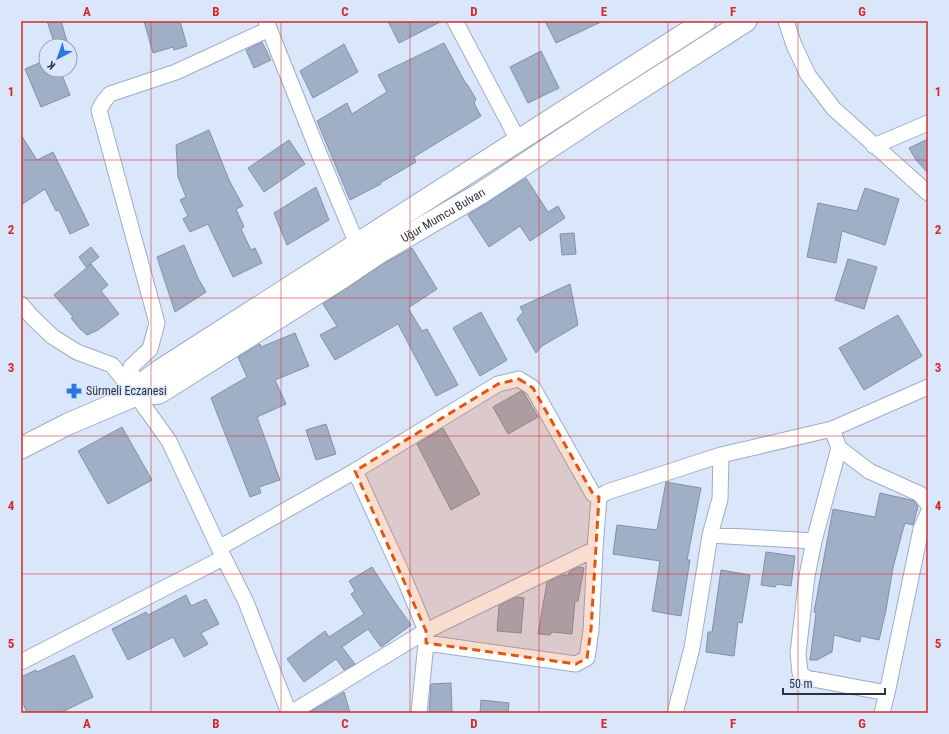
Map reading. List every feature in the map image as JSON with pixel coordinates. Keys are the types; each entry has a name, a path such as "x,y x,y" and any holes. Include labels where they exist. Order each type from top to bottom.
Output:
{"street":[{"path":"455,21 518,140"},
{"name":"Uğur Mumcu Bulvarı","path":"136,395 142,384 162,369 706,21"},
{"name":"Uğur Mumcu Bulvarı","path":"21,448 68,424 136,395 159,393 377,254 481,193 596,116 746,21"},
{"path":"786,21 794,44 808,75 834,109 928,193"},
{"path":"136,395 131,367 150,349 157,323 99,110 110,94 176,72 267,25 357,244"},
{"path":"874,146 928,123"},
{"path":"21,304 32,318 53,337 77,352 112,365 169,441 221,553 246,602 290,713 426,637 595,549"},
{"path":"21,662 221,553 498,384 519,379 532,388 593,494 599,497"},
{"path":"599,497 607,492 721,455 832,429 928,386"},
{"path":"832,429 839,448 869,471 920,494 928,504"},
{"path":"839,448 814,541 807,576 798,653 800,673 807,678 887,694"},
{"path":"675,713 692,648 710,535 720,499 721,455"},
{"path":"355,471 405,580 426,637 419,713"},
{"path":"426,637 576,664 587,658 591,630 599,497"},
{"path":"882,713 921,529 928,513"},
{"path":"710,535 814,541"}],"highlighted area":[{"path":"519,379 533,388 593,494 599,497 591,630 587,658 576,664 426,643 426,631 355,471 498,384"}],"building":[{"path":"47,21 61,21 66,38 53,38"},
{"path":"144,21 180,21 187,46 174,50 173,47 153,53"},
{"path":"388,21 442,21 399,43"},
{"path":"545,21 603,21 556,43"},
{"path":"262,42 271,60 254,68 246,50"},
{"path":"444,43 466,84 476,99 474,103 481,116 414,157 416,162 380,183 381,184 350,200 317,121 347,103 352,114 387,92 378,75"},
{"path":"344,44 358,72 313,98 300,71"},
{"path":"541,51 559,88 528,103 510,67"},
{"path":"38,63 38,78 63,78 70,95 41,107 25,69"},
{"path":"209,130 229,180 243,206 236,209 244,227 241,229 251,250 255,248 262,263 233,277 208,224 190,232 183,219 188,216 180,200 186,197 178,177 176,145"},
{"path":"21,135 37,160 53,152 89,225 70,234 59,210 56,211 45,189 21,205"},
{"path":"928,139 928,173 916,160 909,148"},
{"path":"289,140 305,164 264,192 248,168"},
{"path":"526,178 548,212 558,206 565,218 530,241 520,226 489,247 468,215"},
{"path":"316,187 329,220 287,245 274,213"},
{"path":"865,188 899,199 885,245 842,231 836,263 807,257 818,203 857,211"},
{"path":"574,233 576,254 562,255 560,234"},
{"path":"184,245 198,278 206,292 175,312 157,257"},
{"path":"91,247 99,257 86,267 79,257"},
{"path":"412,248 437,289 408,308 422,331 427,329 458,385 436,396 398,324 335,360 320,335 337,326 323,304 383,264"},
{"path":"848,259 877,267 864,309 835,300"},
{"path":"91,264 108,285 101,291 119,314 98,330 87,335 80,329 71,318 73,317 54,295"},
{"path":"570,284 578,325 542,346 536,353 517,319 523,312 520,307"},
{"path":"481,312 507,360 480,376 453,328"},
{"path":"898,315 922,356 864,390 839,348"},
{"path":"295,333 309,366 275,380 286,404 257,417 280,480 259,487 261,493 250,497 211,398 247,377 238,357 260,344 261,347"},
{"path":"521,391 524,393 538,417 508,434 493,407"},
{"path":"326,424 336,454 316,460 306,430"},
{"path":"122,427 152,480 108,504 78,451"},
{"path":"443,428 480,494 451,510 417,444"},
{"path":"666,482 701,488 687,560 690,560 681,616 652,611 660,561 613,554 617,525 657,530"},
{"path":"880,493 914,501 918,506 913,525 905,523 902,533 893,568 879,640 861,636 860,642 834,635 832,652 817,660 810,660 816,613 814,612 833,509 875,517"},
{"path":"766,552 795,556 791,586 777,584 775,587 761,585"},
{"path":"372,567 411,625 381,647 368,629 342,647 355,664 344,670 336,659 304,682 287,659 325,631 329,637 364,614 351,594 355,591 349,581"},
{"path":"578,567 584,568 578,601 575,601 572,634 552,632 550,635 538,634 547,582 563,575 569,576 569,572"},
{"path":"721,570 750,575 742,623 738,622 734,656 706,652 708,632 712,632"},
{"path":"186,595 191,606 206,599 219,624 201,633 208,644 184,657 173,637 128,660 112,629 146,612 148,615"},
{"path":"516,597 524,598 521,633 497,631 499,606"},
{"path":"74,655 93,697 60,713 27,713 21,699 21,677 36,670 37,672"},
{"path":"451,683 452,713 429,713 431,684"},
{"path":"344,692 350,713 308,713 339,695"},
{"path":"481,700 509,703 508,713 480,713"}],"place":[{"name":"Sürmeli Eczanesi","path":"74,391"}]}
